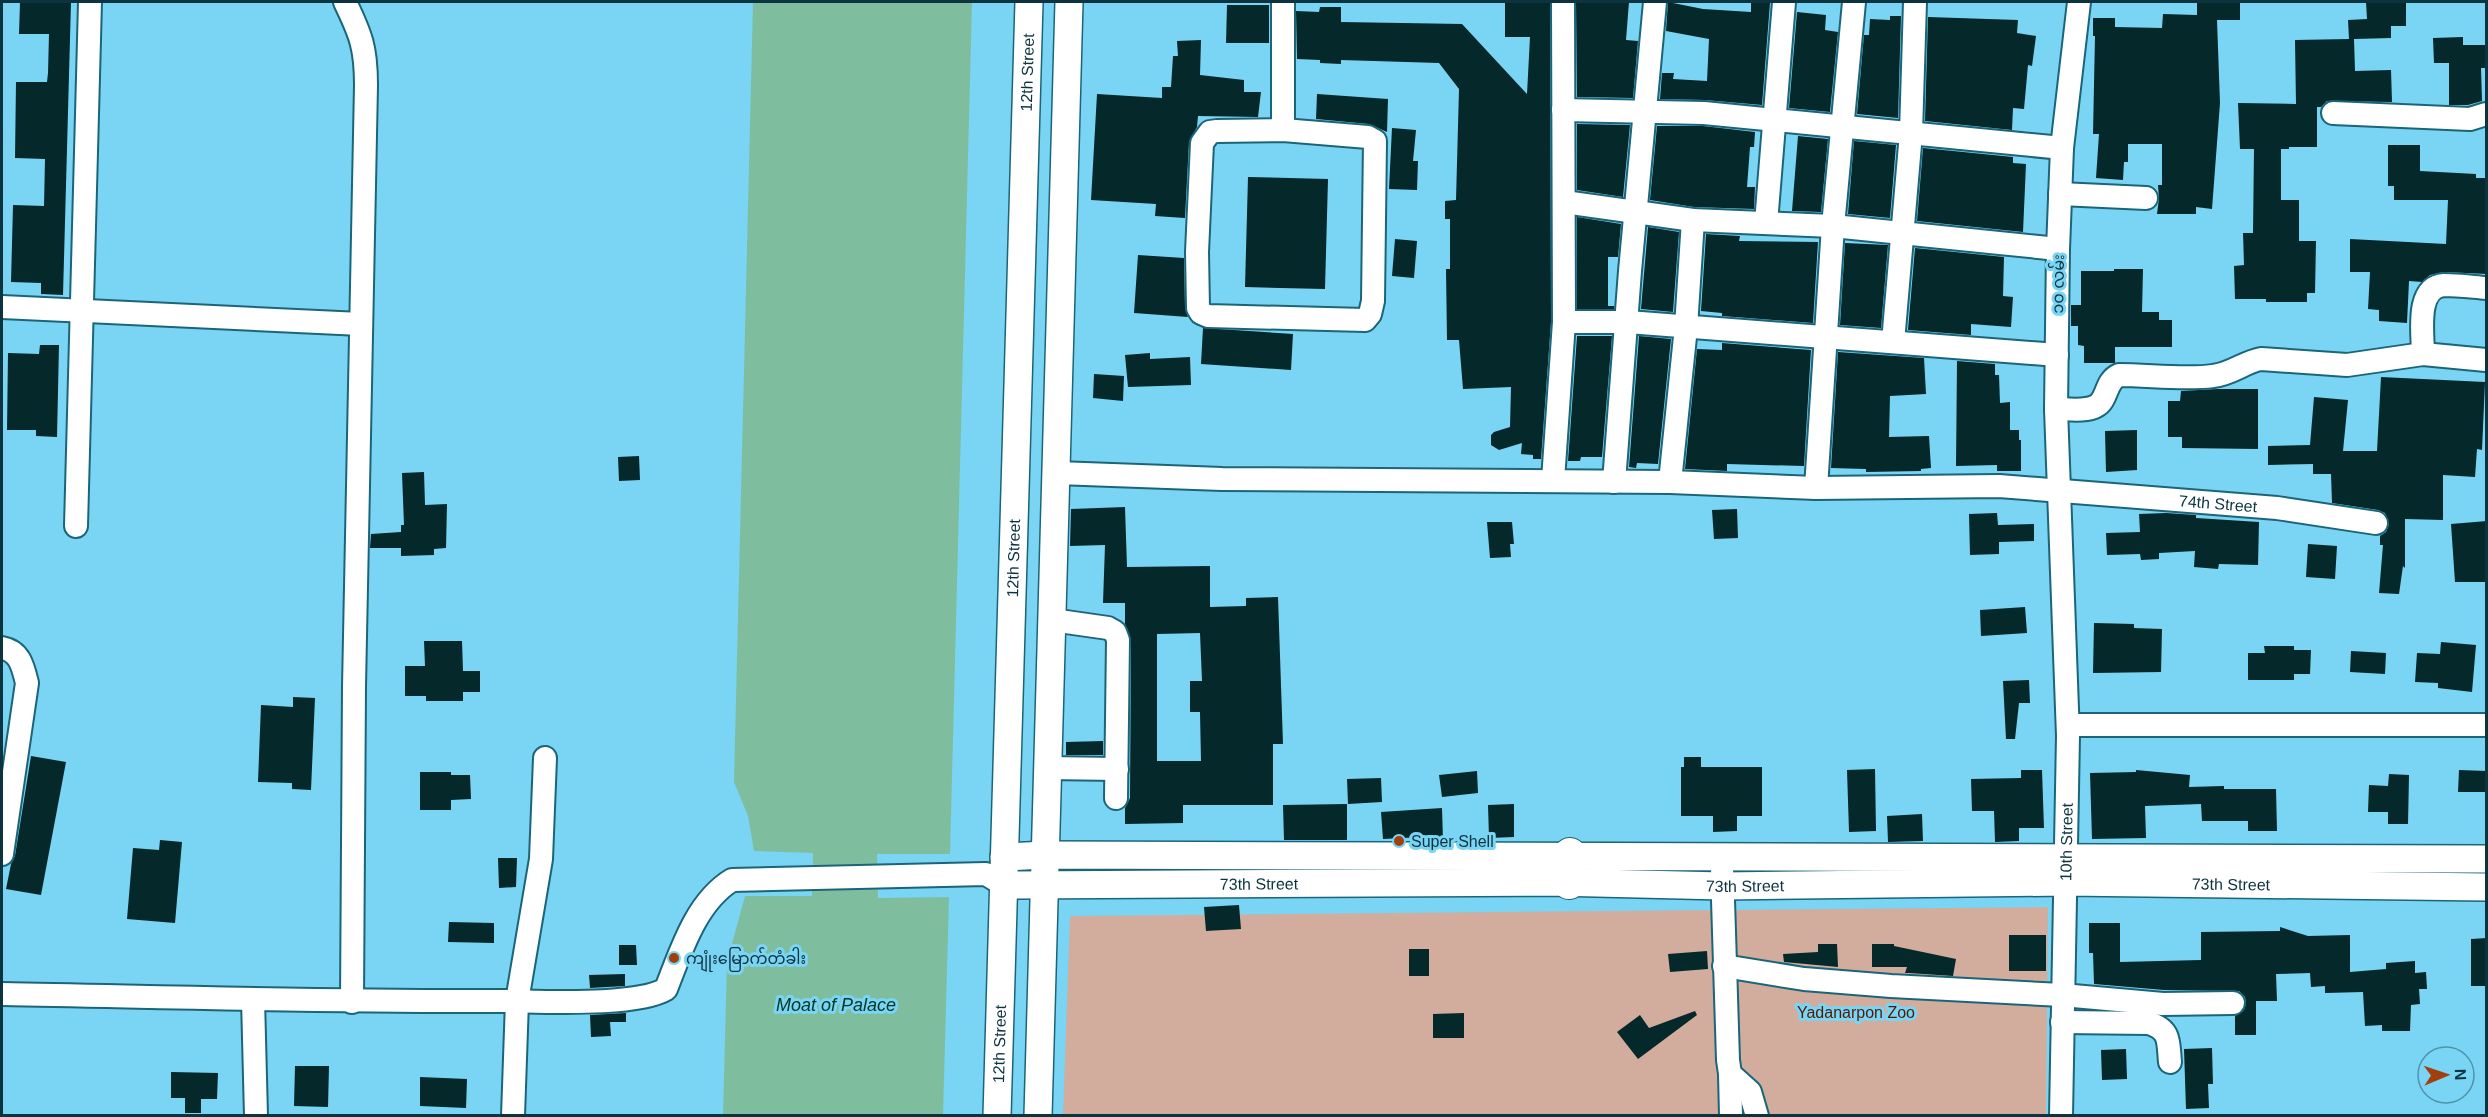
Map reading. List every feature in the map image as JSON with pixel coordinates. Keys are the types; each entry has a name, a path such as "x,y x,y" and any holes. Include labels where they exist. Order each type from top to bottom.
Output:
{"main road":[{"name":"12th Street","path":"997,1116 998,872 1029,2"},
{"path":"1038,1116 1069,2"},
{"name":"73th Street","path":"998,872 1044,855 1570,869 1723,886 2066,869 2487,859"},
{"name":"73th Street","path":"998,872 1044,884 1570,869 1722,855 2487,887"}],"street":[{"path":"76,526 90,2"},
{"path":"345,2 359,31 366,55 354,687 352,1002"},
{"path":"1283,2 1283,130"},
{"path":"1552,480 1564,322 1563,2"},
{"path":"1614,482 1655,2"},
{"path":"1766,223 1784,2"},
{"path":"1816,488 1833,226 1854,2"},
{"path":"1893,342 1911,133 1915,2"},
{"name":"၁၀ လမ်း","path":"2061,567 2056,409 2058,249 2062,148 2079,2"},
{"path":"1563,110 1704,113 2062,148"},
{"path":"2333,113 2470,119 2487,114"},
{"path":"1283,130 1368,137 1375,141 1373,301 1370,314 1365,320 1208,316 1201,313 1198,308 1197,252 1202,143 1210,132 1283,130"},
{"path":"2061,194 2146,198"},
{"path":"1564,202 1636,210 1693,220 1833,226 2058,249"},
{"path":"1670,482 1686,327 1693,220"},
{"path":"2423,354 2423,313 2426,295 2442,285 2487,288"},
{"path":"2,307 361,324"},
{"path":"1564,322 1628,322 2057,355"},
{"path":"2056,409 2094,407 2101,402 2114,377 2119,375 2212,376 2232,372 2250,361 2261,359 2347,365 2423,354 2487,360"},
{"name":"74th Street","path":"1057,473 1222,479 1670,482 1816,488 1999,486 2277,508 2376,523"},
{"name":"10th Street","path":"2061,567 2067,733 2061,1116"},
{"path":"1052,620 1108,628 1115,632 1118,640 1116,798"},
{"path":"2,648 6,648 22,660 27,683 2,854"},
{"path":"2067,733 2487,725"},
{"path":"513,1116 517,1001 541,859 545,758"},
{"path":"1047,768 1117,770"},
{"path":"1722,855 1726,1043 1730,1074 1731,1116"},
{"path":"2,994 352,1002 616,999 660,993 666,989 684,942 707,904 726,884 739,878 956,876 998,872"},
{"path":"1724,966 1804,979 1891,986 2062,995 2163,1004 2233,1003"},
{"path":"253,999 256,1116"},
{"path":"2062,1022 2149,1023 2160,1027 2166,1034 2170,1062"},
{"path":"1730,1074 1750,1092 1757,1116"}],"green space":[{"name":"Yadanarpon Zoo","path":"2048,907 2046,1115 1063,1116 1070,916"}],"water":[{"name":"Moat of Palace","path":"753,2 972,2 950,854 877,854 878,898 949,897 943,1115 723,1116 727,962 745,896 812,896 813,853 754,851 748,816 734,782"}],"building":[{"path":"20,2 71,2 63,295 41,294 41,283 11,282 13,205 44,206 45,159 15,158 16,82 47,82 49,34 19,34"},
{"path":"1505,2 1550,2 1551,322 1541,459 1533,459 1533,455 1521,454 1522,443 1499,450 1491,445 1491,435 1494,432 1510,427 1511,387 1463,389 1459,340 1447,340 1446,269 1450,269 1450,219 1445,219 1445,201 1456,200 1459,89 1439,63 1341,60 1341,64 1297,59 1296,11 1319,12 1320,7 1341,7 1341,22 1462,24 1527,94 1530,37 1505,37"},
{"path":"1576,2 1629,2 1626,40 1638,41 1633,98 1577,97"},
{"path":"1668,2 1703,9 1751,12 1751,2 1770,3 1762,105 1660,99 1662,73 1674,73 1673,79 1707,81 1709,39 1666,31"},
{"path":"2197,2 2240,2 2240,20 2217,20 2220,103 2212,209 2196,207 2196,214 2157,214 2158,185 2162,185 2162,144 2128,144 2128,162 2124,162 2123,180 2096,178 2099,134 2093,134 2095,36 2093,36 2093,18 2115,18 2115,27 2162,28 2163,14 2197,15"},
{"path":"2366,2 2406,3 2406,26 2391,26 2391,38 2354,39 2355,71 2391,70 2392,102 2327,101 2321,107 2317,107 2317,147 2281,149 2281,200 2299,200 2299,241 2316,241 2315,293 2307,293 2307,302 2235,299 2234,266 2244,265 2243,233 2253,233 2254,149 2240,149 2238,103 2296,104 2295,40 2349,39 2348,20 2367,19"},
{"path":"1227,5 1269,5 1269,43 1226,43"},
{"path":"1797,12 1826,15 1825,30 1838,32 1830,112 1789,108"},
{"path":"1890,16 1901,16 1898,118 1857,114 1864,35 1869,35 1870,19 1890,20"},
{"path":"1928,17 2018,20 2017,33 2036,36 2032,66 2028,65 2024,109 2013,108 2012,130 1925,121"},
{"path":"2463,37 2463,45 2487,45 2487,68 2481,68 2482,101 2468,105 2449,105 2449,63 2434,63 2433,38"},
{"path":"1201,40 1200,75 1244,80 1244,92 1261,92 1258,117 1198,116 1197,127 1189,142 1185,218 1155,216 1156,204 1091,200 1097,94 1162,98 1162,87 1171,87 1173,56 1178,56 1177,41"},
{"path":"1317,94 1388,99 1387,132 1369,124 1316,119"},
{"path":"1577,124 1630,125 1623,197 1577,190"},
{"path":"1657,126 1703,126 1755,132 1754,147 1750,147 1747,187 1755,187 1754,209 1694,207 1650,200"},
{"path":"1392,128 1416,130 1413,161 1418,161 1417,190 1389,189"},
{"path":"1798,136 1828,139 1821,212 1792,211"},
{"path":"1854,141 1896,145 1890,218 1848,214"},
{"path":"2388,145 2420,145 2420,171 2476,174 2476,178 2487,178 2487,274 2444,272 2430,275 2422,282 2409,281 2407,323 2379,321 2379,310 2368,309 2370,272 2350,272 2350,239 2446,244 2448,200 2394,200 2394,186 2388,186"},
{"path":"1923,148 2013,157 2013,163 2026,164 2023,232 1917,221"},
{"path":"1248,177 1328,179 1325,289 1245,287"},
{"path":"1577,217 1621,224 1618,257 1608,257 1608,306 1614,306 1614,309 1577,309"},
{"path":"1648,227 1679,232 1673,312 1641,309"},
{"path":"1706,234 1740,236 1739,241 1818,242 1813,323 1722,316 1722,313 1701,311"},
{"path":"1395,239 1417,241 1414,278 1392,276"},
{"path":"1845,243 1888,245 1881,328 1840,325"},
{"path":"1915,248 2004,257 2003,296 2013,297 2011,327 1971,324 1971,335 1908,330"},
{"path":"1138,255 1184,258 1185,308 1188,317 1134,313"},
{"path":"2114,269 2143,269 2142,312 2159,312 2159,320 2172,320 2172,347 2115,347 2115,363 2084,363 2084,346 2078,345 2078,326 2071,326 2071,305 2081,305 2081,271 2114,271"},
{"path":"1203,328 1293,334 1291,370 1201,364"},
{"path":"1577,336 1612,336 1602,457 1581,457 1580,461 1568,461"},
{"path":"1639,336 1671,339 1658,464 1637,463 1636,468 1629,467"},
{"path":"1722,343 1811,350 1804,466 1727,464 1727,471 1685,469 1697,349 1722,350"},
{"path":"40,345 59,345 57,437 36,436 36,430 7,430 8,353 39,354"},
{"path":"1838,352 1924,358 1926,394 1890,396 1889,437 1929,436 1931,468 1921,469 1921,471 1866,472 1866,469 1831,468"},
{"path":"1150,353 1150,359 1190,357 1191,385 1128,387 1125,355"},
{"path":"1957,361 1995,364 1995,375 1999,375 2000,403 2010,402 2010,430 2019,430 2021,471 1997,471 1997,465 1956,466"},
{"path":"1094,374 1124,376 1123,401 1093,398"},
{"path":"2381,377 2485,382 2482,450 2477,449 2475,477 2443,475 2443,520 2405,519 2405,568 2403,566 2399,594 2379,593 2383,545 2380,545 2380,536 2386,532 2389,524 2385,513 2332,503 2331,474 2313,474 2313,464 2268,465 2268,446 2310,445 2314,397 2348,400 2343,451 2377,451"},
{"path":"2258,389 2258,449 2182,448 2182,437 2168,437 2168,401 2180,401 2181,391"},
{"path":"2137,430 2137,470 2106,472 2105,431"},
{"path":"639,456 640,480 619,481 618,457"},
{"path":"424,472 425,505 447,504 446,548 434,549 434,555 401,556 401,548 370,548 371,534 401,532 401,525 404,525 402,473"},
{"path":"1125,507 1127,567 1210,566 1210,607 1246,606 1246,598 1278,597 1283,744 1273,744 1273,805 1183,805 1183,823 1125,824 1125,808 1130,798 1131,640 1125,624 1125,603 1103,603 1105,545 1070,546 1071,509","holes":["1200,633 1202,681 1190,681 1190,712 1200,712 1201,761 1157,761 1157,634"]},
{"path":"1737,509 1738,538 1714,539 1712,510"},
{"path":"1997,513 1998,525 2034,524 2034,541 1999,542 1999,554 1970,555 1969,514"},
{"path":"2139,514 2196,515 2196,518 2259,522 2258,565 2219,564 2218,569 2194,567 2195,551 2159,553 2159,559 2141,560 2140,554 2107,555 2106,533 2140,532"},
{"path":"2487,521 2487,582 2455,582 2451,524"},
{"path":"1487,522 1512,522 1514,544 1510,544 1511,557 1490,558"},
{"path":"2308,544 2337,546 2335,579 2306,577"},
{"path":"2025,607 2027,633 1981,636 1980,610"},
{"path":"2094,623 2134,624 2134,628 2162,629 2161,672 2093,673"},
{"path":"424,641 462,641 463,671 480,671 480,692 463,692 463,701 426,701 426,696 405,696 405,666 425,666"},
{"path":"2441,642 2476,645 2472,692 2438,688 2438,683 2415,682 2417,653 2440,654"},
{"path":"2264,646 2294,646 2294,650 2311,650 2310,674 2294,674 2294,680 2248,680 2248,653 2265,653"},
{"path":"2351,651 2386,653 2385,674 2350,672"},
{"path":"2029,680 2030,703 2019,703 2015,739 2006,739 2003,681"},
{"path":"293,697 315,698 311,790 292,789 292,783 258,782 261,705 293,707"},
{"path":"1103,741 1103,755 1066,755 1066,742"},
{"path":"31,756 66,762 41,895 6,889 15,856"},
{"path":"1684,757 1701,757 1701,767 1762,767 1762,816 1737,816 1737,831 1713,832 1713,816 1681,816 1681,767 1684,767"},
{"path":"1875,769 1876,831 1849,832 1847,770"},
{"path":"2021,770 2042,770 2044,828 2019,828 2019,841 1995,842 1994,811 1972,811 1971,779 2021,778"},
{"path":"2136,770 2190,775 2189,787 2224,786 2224,789 2276,789 2277,831 2248,831 2248,821 2202,821 2201,804 2145,806 2146,838 2092,839 2090,773 2136,772"},
{"path":"2459,770 2487,771 2487,792 2458,792"},
{"path":"1477,771 1478,793 1442,797 1439,775"},
{"path":"420,772 451,772 451,775 470,775 471,799 451,800 451,810 420,810"},
{"path":"2389,774 2409,775 2408,824 2388,824 2388,812 2368,812 2369,785 2388,786"},
{"path":"1381,778 1382,802 1348,804 1347,779"},
{"path":"1347,804 1347,840 1284,840 1283,805"},
{"path":"1514,804 1514,837 1489,838 1488,805"},
{"path":"1442,808 1443,840 1424,840 1423,837 1383,839 1381,812"},
{"path":"1922,814 1923,841 1888,842 1887,816"},
{"path":"160,840 182,842 175,923 127,919 133,848 159,850"},
{"path":"498,858 517,858 516,887 499,888"},
{"path":"1239,905 1241,929 1206,931 1204,907"},
{"path":"449,922 494,923 494,943 448,942"},
{"path":"2089,923 2120,923 2120,962 2201,960 2201,932 2280,931 2280,927 2308,936 2350,935 2350,972 2386,969 2386,963 2415,961 2415,973 2426,972 2427,989 2419,989 2420,1004 2411,1005 2410,1031 2382,1031 2382,1025 2365,1026 2363,992 2325,993 2325,986 2311,987 2310,973 2276,974 2277,1001 2256,1001 2256,1035 2235,1035 2235,1016 2244,1010 2246,1003 2245,997 2239,991 2164,990 2094,984 2093,953 2089,953"},
{"path":"2009,935 2046,935 2046,971 2009,971"},
{"path":"2487,938 2487,986 2471,986 2471,939"},
{"path":"1818,944 1837,944 1838,967 1784,962 1783,954 1818,952"},
{"path":"1872,944 1894,944 1894,946 1956,959 1953,976 1905,973 1907,967 1872,967"},
{"path":"619,945 636,945 637,965 619,965"},
{"path":"1409,949 1429,949 1429,976 1409,976"},
{"path":"1707,951 1708,969 1670,972 1668,954"},
{"path":"625,974 625,986 590,988 589,975"},
{"path":"1695,1011 1697,1015 1638,1059 1617,1032 1640,1015 1649,1028"},
{"path":"626,1013 626,1022 610,1022 611,1036 591,1037 590,1015"},
{"path":"1464,1013 1464,1038 1433,1038 1433,1014"},
{"path":"2212,1048 2213,1084 2208,1084 2209,1108 2186,1109 2184,1049"},
{"path":"2126,1049 2127,1079 2102,1080 2101,1050"},
{"path":"295,1066 329,1066 328,1107 294,1106"},
{"path":"171,1072 218,1073 217,1099 201,1099 201,1113 185,1113 185,1098 171,1098"},
{"path":"420,1077 467,1079 466,1108 420,1106"}],"place":[{"name":"Super Shell","path":"1399,841"},
{"name":"ကျုံးမြောက်တံခါး","path":"674,958"}]}
